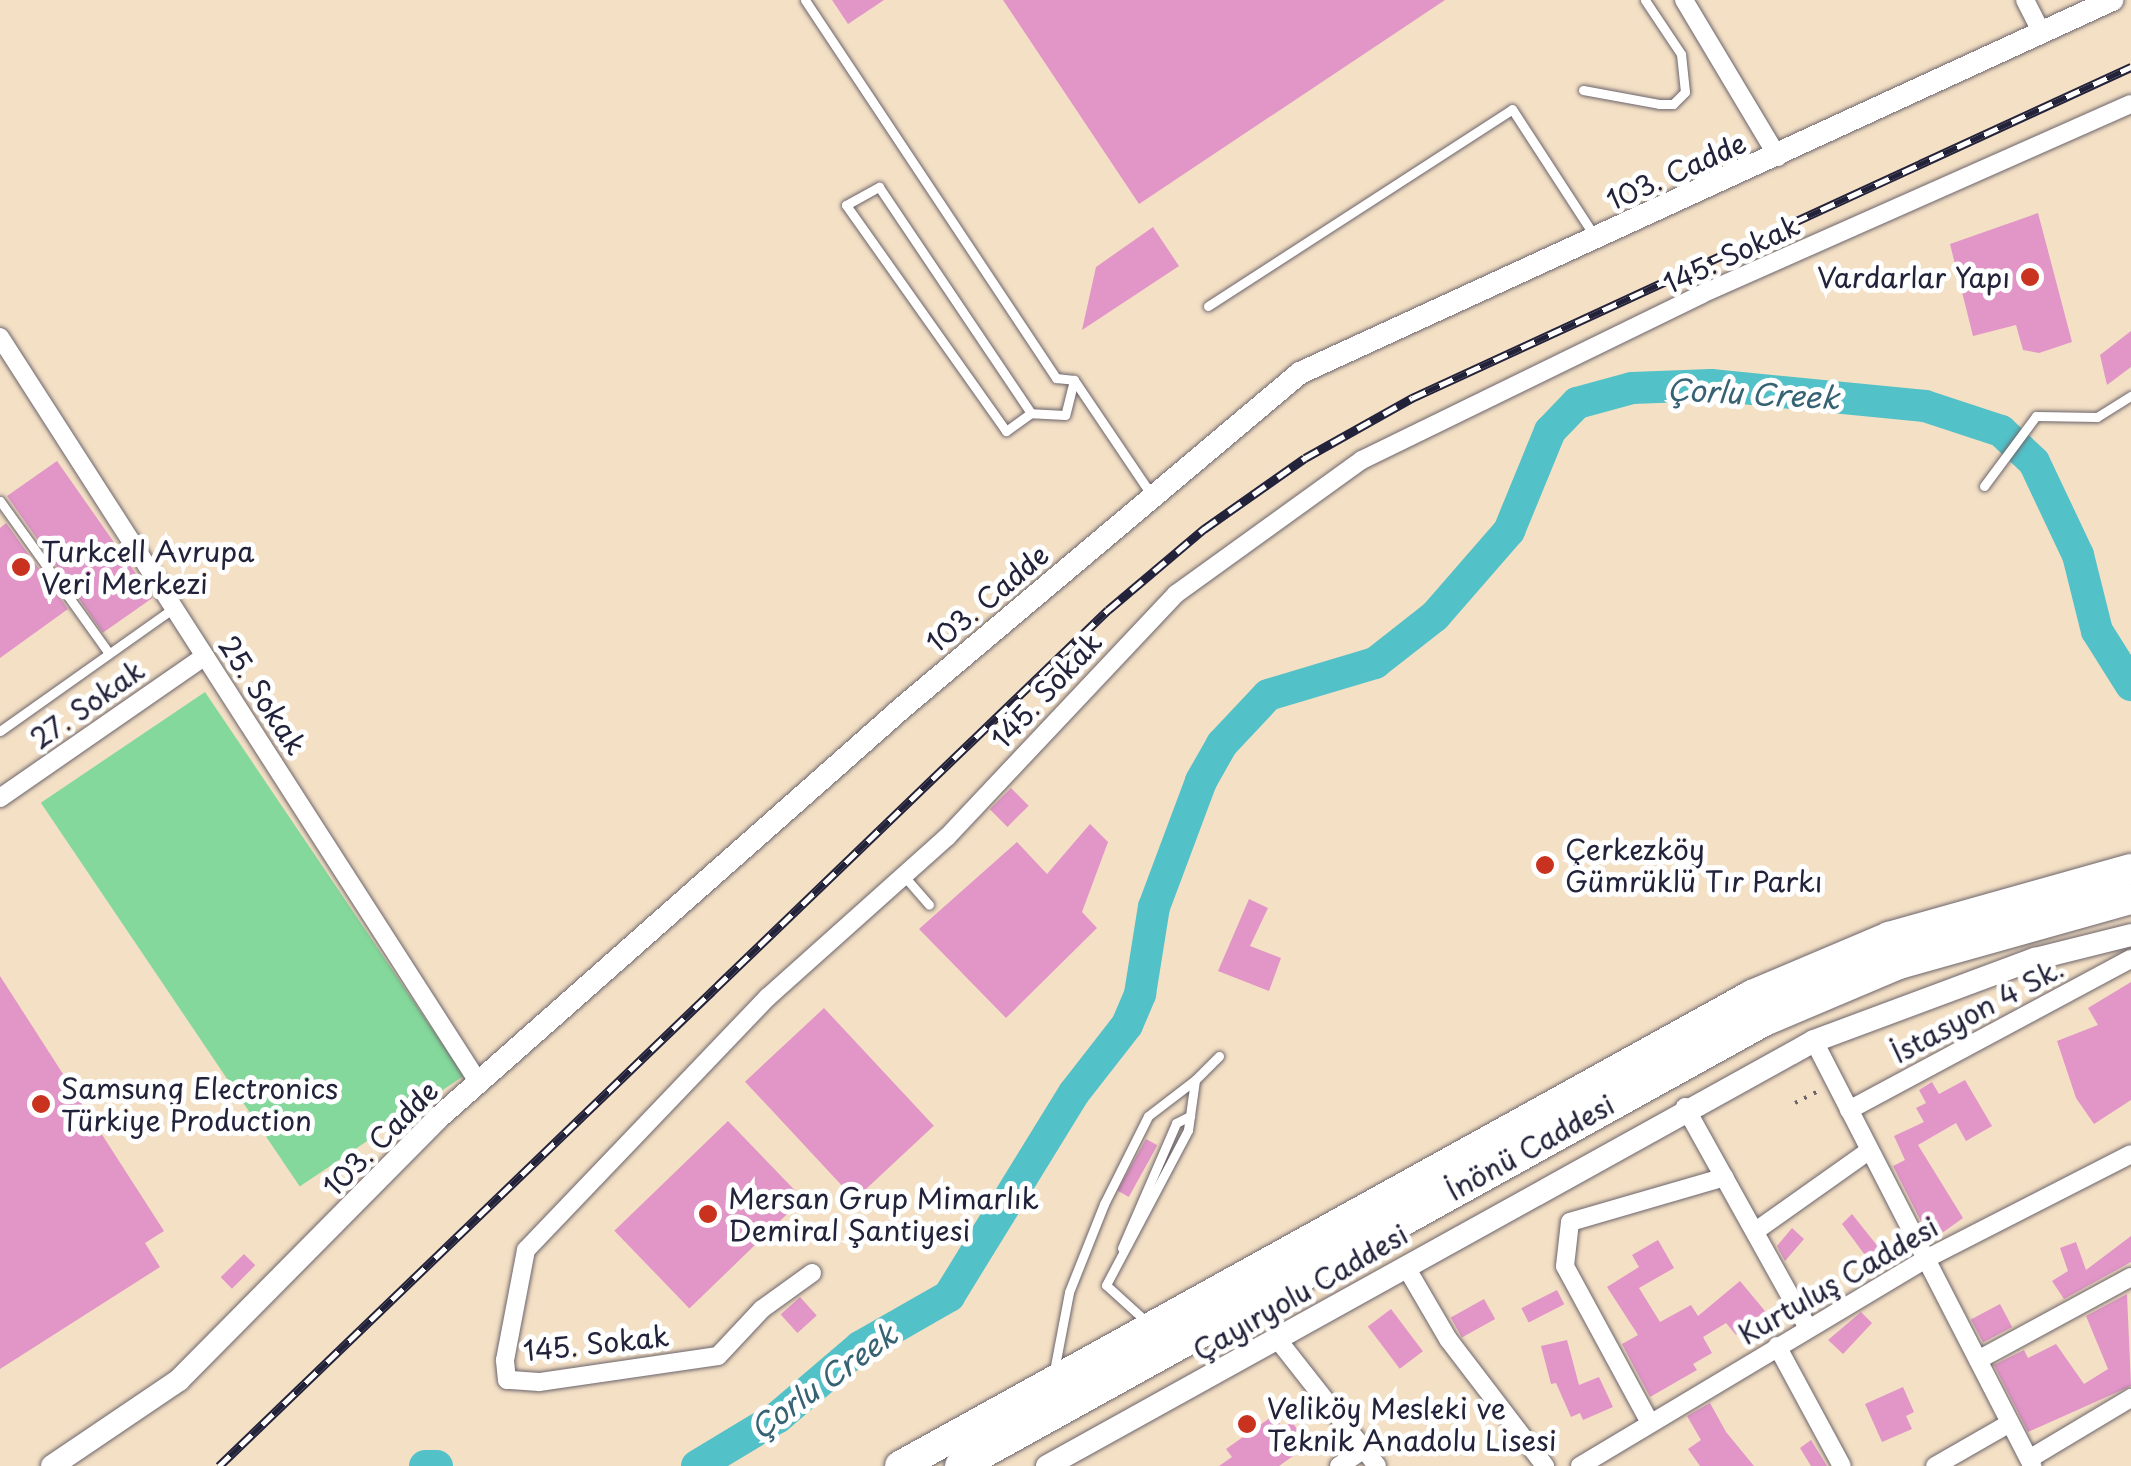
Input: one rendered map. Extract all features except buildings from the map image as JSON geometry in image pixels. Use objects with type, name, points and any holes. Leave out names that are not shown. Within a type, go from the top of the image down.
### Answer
[{"type":"main road","points":[[900,1466],[1752,995],[1889,937],[2131,869]]},
{"type":"main road","name":"İnönü Caddesi","points":[[960,1466],[1764,1022],[1899,964],[2131,898]]},
{"type":"street","points":[[1684,0],[1778,157]]},
{"type":"street","points":[[2024,0],[2042,33]]},
{"type":"street","name":"103. Cadde","points":[[52,1466],[179,1380],[480,1082],[902,708],[1300,373],[1778,157],[2112,0]]},
{"type":"street","name":"145. Sokak","points":[[812,1273],[762,1309],[718,1356],[539,1382],[507,1380],[505,1360],[526,1250],[768,997],[904,876],[1176,594],[1362,460],[1702,294],[2131,104]]},
{"type":"street","name":"25. Sokak","points":[[0,338],[480,1082]]},
{"type":"street","name":"27. Sokak","points":[[0,798],[205,656]]},
{"type":"street","name":"Çayıryolu Caddesi","points":[[1046,1466],[1278,1340],[1685,1107],[1814,1041],[2035,959],[2131,935]]},
{"type":"street","name":"İstasyon 4 Sk.","points":[[1849,1110],[2131,959]]},
{"type":"street","points":[[1814,1041],[2031,1463],[2131,1398]]},
{"type":"street","points":[[1685,1107],[1757,1230],[1808,1328]]},
{"type":"street","points":[[1757,1230],[1870,1150]]},
{"type":"street","name":"Kurtuluş Caddesi","points":[[1581,1466],[1649,1421],[1926,1260],[2131,1154]]},
{"type":"street","points":[[1649,1421],[1565,1266],[1570,1222],[1726,1177]]},
{"type":"street","points":[[1406,1267],[1448,1340],[1545,1466]]},
{"type":"street","points":[[1978,1360],[2131,1277]]},
{"type":"street","points":[[1278,1340],[1377,1466]]},
{"type":"street","points":[[1776,1346],[1842,1466]]},
{"type":"street","points":[[1935,1466],[2010,1423]]},
{"type":"street","points":[[1339,1466],[1364,1449]]},
{"type":"lane","points":[[805,0],[1056,378],[1074,380],[1153,497]]},
{"type":"lane","points":[[1583,90],[1659,104],[1673,104],[1685,92],[1681,54],[1645,0]]},
{"type":"lane","points":[[1208,306],[1512,110],[1597,239]]},
{"type":"lane","points":[[1031,414],[880,187],[846,205],[1006,431],[1031,414],[1064,414],[1074,380]]},
{"type":"lane","points":[[1984,486],[2043,412],[2097,416],[2131,396]]},
{"type":"lane","points":[[0,501],[109,653]]},
{"type":"lane","points":[[0,731],[174,608]]},
{"type":"lane","points":[[904,876],[930,906]]},
{"type":"lane","points":[[1052,1381],[1069,1292],[1104,1204],[1148,1116],[1219,1056]]},
{"type":"lane","points":[[1151,1326],[1106,1285],[1190,1116],[1195,1080]]},
{"type":"path","points":[[1795,1103],[1835,1082]]},
{"type":"green space","points":[[205,692],[464,1076],[300,1187],[41,803]]},
{"type":"waterway","name":"Çorlu Creek","points":[[697,1466],[778,1417],[860,1347],[949,1296],[1074,1093],[1127,1025],[1140,994],[1154,907],[1201,781],[1222,744],[1268,695],[1375,663],[1435,616],[1509,531],[1550,431],[1577,403],[1632,388],[1711,385],[1925,406],[2001,431],[2034,462],[2078,555],[2097,631],[2131,685]]},
{"type":"waterway","name":"Çorlu Creek","points":[[425,1466],[437,1466]]},
{"type":"railway","points":[[219,1466],[1108,610],[1204,529],[1305,458],[1412,398],[2131,67]]},
{"type":"place","name":"Vardarlar Yapı","points":[[2030,277]]},
{"type":"place","name":"Turkcell Avrupa Veri Merkezi","points":[[21,567]]},
{"type":"place","name":"Çerkezköy Gümrüklü Tır Parkı","points":[[1545,865]]},
{"type":"place","name":"Samsung Electronics Türkiye Production","points":[[41,1104]]},
{"type":"place","name":"Mersan Grup Mimarlık Demiral Şantiyesi","points":[[708,1214]]},
{"type":"place","name":"Veliköy Mesleki ve Teknik Anadolu Lisesi","points":[[1247,1424]]}]
